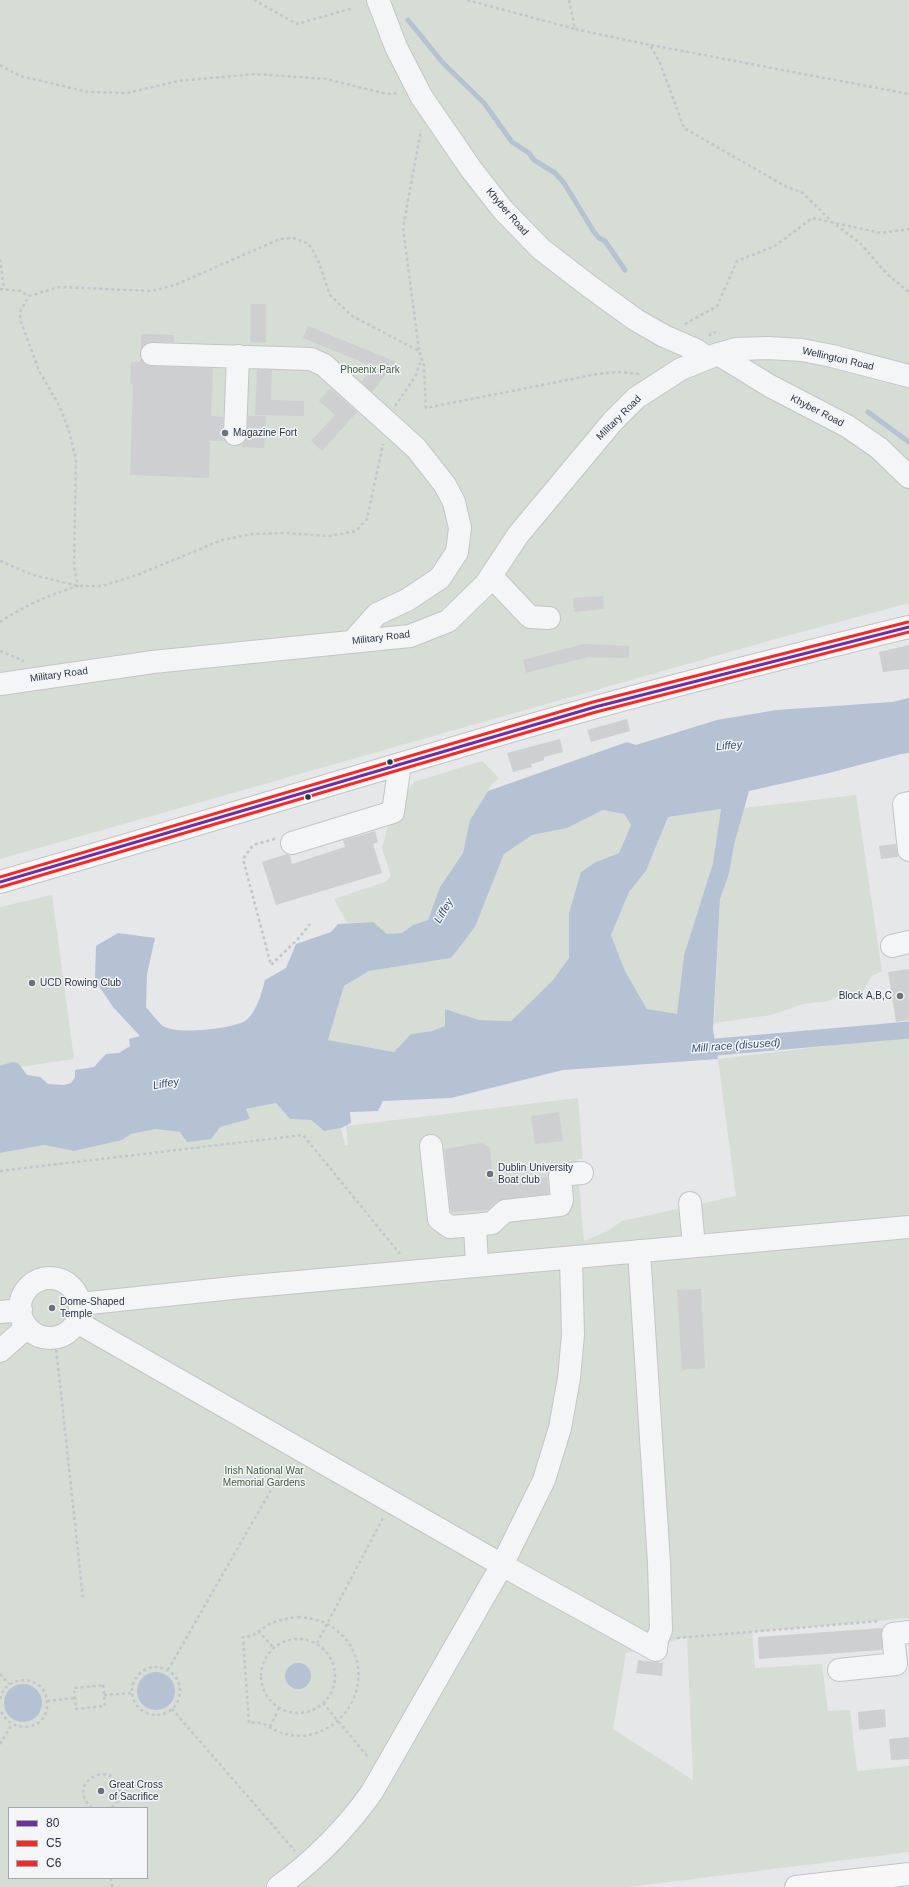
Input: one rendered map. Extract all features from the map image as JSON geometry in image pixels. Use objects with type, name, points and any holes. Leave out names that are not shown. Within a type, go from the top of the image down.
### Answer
[{"type":"main road","points":[[0,882],[493,736],[726,672],[909,627]]},
{"type":"main road","points":[[796,1887],[909,1874]]},
{"type":"street","name":"Khyber Road","points":[[378,0],[396,47],[421,96],[470,168],[503,210],[541,249],[636,320],[664,336],[712,356],[847,426],[880,448],[909,477]]},
{"type":"street","name":"Wellington Road","points":[[712,356],[736,349],[768,348],[802,350],[832,356],[909,376]]},
{"type":"street","points":[[152,354],[311,359],[324,365],[354,390],[416,448],[441,480],[454,502],[460,528],[457,552],[440,578],[407,600],[377,614],[352,642]]},
{"type":"street","points":[[235,434],[238,356]]},
{"type":"street","name":"Military Road","points":[[0,684],[153,662],[410,636],[448,621],[485,585],[518,535],[613,421],[636,398],[667,377],[712,356]]},
{"type":"street","points":[[491,576],[530,617],[549,618]]},
{"type":"street","points":[[292,843],[393,812],[400,764]]},
{"type":"street","points":[[909,803],[904,804],[909,850]]},
{"type":"street","points":[[431,1146],[439,1219],[450,1227],[492,1223],[504,1211],[560,1205],[562,1200],[560,1175],[582,1173]]},
{"type":"street","points":[[690,1203],[694,1246]]},
{"type":"street","points":[[475,1225],[477,1266]]},
{"type":"street","points":[[78,1313],[242,1287],[571,1259],[639,1251],[909,1227]]},
{"type":"street","points":[[78,1313],[295,1447],[502,1565],[656,1650],[660,1630],[659,1563],[639,1251]]},
{"type":"street","points":[[278,1887],[308,1865],[358,1812],[383,1775],[502,1565],[544,1480],[560,1428],[569,1378],[573,1335],[571,1259]]},
{"type":"street","points":[[0,1351],[22,1301],[31,1286],[48,1279],[61,1281],[72,1288],[77,1296],[78,1313],[68,1332],[55,1338],[40,1336],[16,1316]]},
{"type":"street","points":[[839,1670],[896,1664],[893,1634],[909,1632]]},
{"type":"path","points":[[254,0],[297,24],[353,8]]},
{"type":"path","points":[[467,0],[575,29],[650,45],[909,94]]},
{"type":"path","points":[[569,0],[575,29]]},
{"type":"path","points":[[650,45],[660,63],[684,128],[784,186],[803,193],[832,222],[860,243],[887,274],[909,292]]},
{"type":"path","points":[[0,65],[20,76],[88,92],[127,94],[178,81],[255,74],[326,79],[387,94],[400,93],[421,96],[421,130],[403,228],[419,351]]},
{"type":"path","points":[[664,336],[717,306],[737,261],[775,246],[812,218],[881,233],[909,229]]},
{"type":"path","points":[[0,259],[4,290]]},
{"type":"path","points":[[0,289],[20,291],[29,296]]},
{"type":"path","points":[[0,561],[33,574],[78,586],[102,586],[137,575],[222,540],[252,534],[286,533],[330,536],[356,531],[367,519],[383,450],[378,413],[415,377],[421,358]]},
{"type":"path","points":[[426,408],[598,374],[618,372],[667,377]]},
{"type":"path","points":[[0,622],[23,607],[44,597],[78,586]]},
{"type":"path","points":[[292,843],[277,838],[253,845],[243,859],[271,965],[298,939],[310,924]]},
{"type":"path","points":[[0,1171],[303,1135],[415,1273]]},
{"type":"path","points":[[55,1338],[82,1598]]},
{"type":"path","points":[[168,1670],[295,1447]]},
{"type":"path","points":[[317,1643],[391,1502]]},
{"type":"path","points":[[298,1617],[313,1618],[327,1624],[340,1633],[347,1642],[357,1661],[359,1678],[356,1694],[349,1709],[338,1721],[326,1729],[311,1735],[296,1736],[281,1733],[261,1723],[248,1723],[243,1637],[253,1637],[258,1631],[283,1619],[298,1617]]},
{"type":"path","points":[[656,1650],[675,1638],[886,1620]]},
{"type":"path","points":[[258,1631],[274,1648]]},
{"type":"path","points":[[295,1639],[306,1640],[317,1643],[329,1655],[335,1672],[333,1689],[323,1703],[306,1712],[297,1713],[279,1708],[268,1697],[262,1684],[261,1674],[267,1655],[274,1648],[284,1642],[295,1639]]},
{"type":"path","points":[[156,1667],[168,1670],[173,1674],[180,1685],[179,1698],[172,1709],[160,1715],[147,1713],[137,1705],[132,1692],[134,1680],[143,1670],[156,1667]]},
{"type":"path","points":[[0,1674],[9,1684]]},
{"type":"path","points":[[0,1699],[4,1689],[9,1684],[25,1679],[40,1686],[45,1693],[47,1701],[45,1714],[36,1723],[24,1727],[12,1724],[6,1720],[0,1708]]},
{"type":"path","points":[[103,1685],[105,1706],[76,1709],[75,1698],[74,1688],[103,1685]]},
{"type":"path","points":[[104,1695],[132,1692]]},
{"type":"path","points":[[47,1701],[75,1698]]},
{"type":"path","points":[[323,1703],[383,1775]]},
{"type":"path","points":[[270,1727],[279,1708]]},
{"type":"path","points":[[172,1709],[308,1865]]},
{"type":"path","points":[[0,1744],[12,1724]]},
{"type":"path","points":[[91,1807],[85,1800],[84,1788],[90,1778],[100,1774],[112,1777],[119,1788],[118,1800],[112,1807]]},
{"type":"green space","name":"Phoenix Park","points":[[0,0],[909,0],[909,603],[779,638],[0,859]]},
{"type":"green space","points":[[482,761],[499,778],[492,784],[470,820],[463,853],[440,887],[428,920],[413,925],[402,933],[387,934],[371,922],[347,923],[334,899],[385,882],[391,876],[382,848],[390,818],[414,782]]},
{"type":"green space","points":[[856,795],[882,971],[872,976],[861,995],[855,999],[840,995],[829,1001],[803,1004],[771,1015],[714,1023],[720,899],[729,874],[734,845],[744,808]]},
{"type":"green space","points":[[721,809],[713,863],[684,955],[677,1015],[647,1009],[625,971],[611,935],[629,892],[646,871],[668,817]]},
{"type":"green space","points":[[603,810],[624,814],[631,825],[619,853],[596,862],[569,913],[569,958],[553,980],[511,1021],[479,1020],[445,1009],[445,1026],[432,1031],[411,1034],[394,1052],[328,1040],[344,986],[369,971],[451,958],[475,927],[504,854],[532,835],[567,828]]},
{"type":"green space","name":"UCD Rowing Club","points":[[52,895],[74,1059],[0,1070],[0,907]]},
{"type":"green space","name":"Irish National War Memorial Gardens","points":[[909,1036],[909,1618],[752,1632],[755,1668],[822,1664],[828,1711],[850,1710],[857,1771],[909,1766],[909,1852],[629,1887],[0,1887],[0,1153],[44,1145],[74,1151],[122,1140],[131,1134],[156,1129],[180,1132],[220,1127],[250,1119],[246,1109],[276,1103],[290,1119],[311,1120],[324,1131],[341,1128],[345,1145],[348,1145],[346,1126],[578,1098],[583,1159],[577,1159],[584,1241],[608,1231],[622,1221],[736,1196],[718,1059]],"holes":[[[687,1637],[693,1780],[613,1729],[626,1653]]]},
{"type":"water","name":"Liffey","points":[[909,698],[909,753],[749,791],[734,845],[729,874],[720,899],[713,1029],[718,1059],[563,1070],[451,1098],[383,1101],[378,1111],[350,1112],[351,1123],[341,1128],[324,1131],[311,1120],[290,1119],[276,1103],[246,1109],[250,1119],[220,1127],[211,1139],[187,1142],[180,1132],[156,1129],[131,1134],[122,1140],[74,1151],[44,1145],[0,1153],[0,1066],[12,1062],[18,1063],[27,1075],[40,1077],[48,1084],[64,1085],[71,1083],[75,1077],[75,1070],[94,1067],[106,1054],[119,1053],[130,1046],[129,1039],[140,1036],[113,1007],[95,980],[96,946],[118,933],[155,938],[147,974],[146,1007],[163,1026],[170,1029],[179,1030],[204,1030],[238,1024],[249,1018],[258,1002],[265,980],[286,968],[296,944],[331,932],[338,924],[373,922],[387,934],[402,933],[413,925],[428,920],[440,887],[463,853],[470,820],[488,791],[627,742],[636,745],[717,720],[777,710],[892,702]],"holes":[[[721,809],[713,863],[684,955],[677,1014],[647,1009],[625,971],[611,935],[629,892],[646,871],[668,817]],[[603,810],[624,814],[631,825],[619,853],[596,862],[581,872],[569,913],[569,958],[553,980],[511,1021],[479,1020],[445,1009],[445,1026],[432,1031],[411,1034],[394,1052],[328,1040],[344,986],[369,971],[451,958],[475,927],[504,854],[532,835],[567,828]]]},
{"type":"water","points":[[298,1663],[307,1667],[311,1676],[307,1685],[298,1689],[289,1685],[285,1676],[289,1667]]},
{"type":"water","points":[[156,1672],[166,1675],[172,1681],[175,1691],[172,1701],[166,1707],[156,1710],[146,1707],[140,1701],[137,1691],[140,1681],[146,1675]]},
{"type":"water","points":[[23,1684],[33,1687],[39,1693],[42,1703],[39,1713],[33,1719],[23,1722],[13,1719],[7,1713],[4,1703],[7,1693],[13,1687]]},
{"type":"building","points":[[250,304],[266,304],[266,343],[250,342]]},
{"type":"building","points":[[308,326],[396,362],[372,392],[361,382],[374,367],[303,338]]},
{"type":"building","points":[[141,334],[174,335],[174,342],[146,343],[141,349]]},
{"type":"building","points":[[141,358],[145,364],[152,366],[213,368],[211,416],[223,417],[223,434],[225,441],[210,441],[209,478],[130,475],[133,385],[130,384],[131,362],[140,362]]},
{"type":"building","points":[[257,370],[272,370],[271,400],[304,401],[304,416],[255,415]]},
{"type":"building","points":[[330,388],[357,412],[322,451],[311,441],[335,415],[319,401]]},
{"type":"building","points":[[248,416],[266,416],[264,448],[242,447],[247,435]]},
{"type":"building","points":[[603,596],[604,609],[574,612],[573,598]]},
{"type":"building","points":[[584,644],[629,646],[629,658],[588,657],[526,673],[523,660]]},
{"type":"building","points":[[909,645],[909,669],[883,672],[879,652]]},
{"type":"building","points":[[627,719],[630,731],[591,742],[587,730]]},
{"type":"building","points":[[560,739],[563,752],[544,757],[544,760],[531,764],[532,767],[513,772],[507,753]]},
{"type":"building","points":[[375,831],[378,842],[373,844],[382,873],[276,905],[262,862],[287,854],[290,855],[292,864],[345,847],[343,840]]},
{"type":"building","points":[[896,844],[898,857],[881,859],[879,846]]},
{"type":"building","name":"Block A,B,C","points":[[909,969],[909,1020],[896,1022],[888,972]]},
{"type":"building","points":[[559,1112],[563,1141],[535,1144],[531,1116]]},
{"type":"building","points":[[482,1143],[490,1148],[493,1182],[547,1177],[549,1194],[504,1199],[495,1203],[487,1210],[451,1212],[444,1149]]},
{"type":"building","points":[[701,1289],[705,1368],[682,1370],[677,1290]]},
{"type":"building","points":[[882,1628],[882,1650],[759,1659],[758,1637]]},
{"type":"building","points":[[638,1660],[663,1663],[662,1676],[636,1673]]},
{"type":"building","points":[[885,1709],[886,1727],[859,1730],[858,1712]]},
{"type":"building","points":[[909,1737],[909,1759],[891,1760],[889,1739]]},
{"type":"waterway","points":[[408,20],[443,63],[484,103],[512,142],[529,153],[534,160],[555,173],[564,183],[594,232],[599,238],[605,241],[625,270]]},
{"type":"waterway","points":[[868,412],[909,442]]},
{"type":"waterway","name":"Mill race (disused)","points":[[694,1049],[909,1030]]},
{"type":"transit line","name":"C6","points":[[0,877],[593,702],[908,622]]},
{"type":"transit line","name":"80","points":[[0,882],[595,707],[909,627]]},
{"type":"transit line","name":"C5","points":[[1,887],[596,712],[909,632]]},
{"type":"place","name":"Magazine Fort","points":[[225,433]]},
{"type":"place","name":"UCD Rowing Club","points":[[32,983]]},
{"type":"place","name":"Block A,B,C","points":[[900,996]]},
{"type":"place","name":"Dublin University Boat club","points":[[490,1174]]},
{"type":"place","name":"Dome-Shaped Temple","points":[[52,1308]]},
{"type":"place","name":"Great Cross of Sacrifice","points":[[101,1791]]}]
